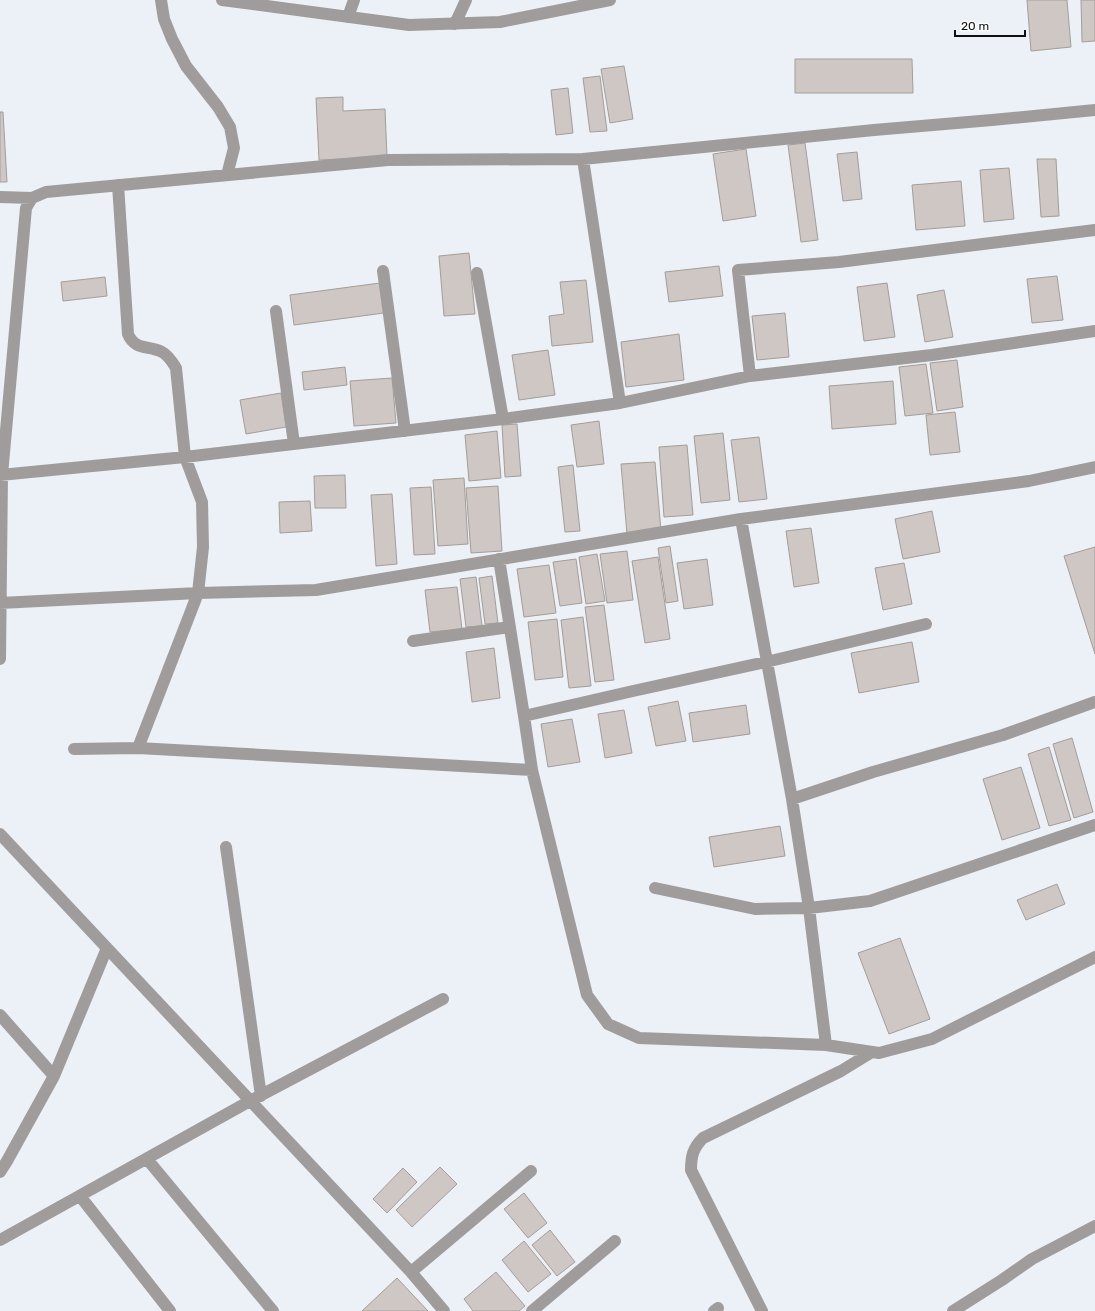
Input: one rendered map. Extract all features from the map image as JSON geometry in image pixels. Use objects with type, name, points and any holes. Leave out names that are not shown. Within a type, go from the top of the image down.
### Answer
[{"type":"street","points":[[161,0],[164,19],[172,39],[186,66],[218,106],[230,127],[234,148],[227,175]]},
{"type":"street","points":[[222,0],[409,25],[500,22],[610,0]]},
{"type":"street","points":[[348,17],[354,0]]},
{"type":"street","points":[[456,24],[466,0]]},
{"type":"street","points":[[0,197],[32,198],[46,192],[388,160],[583,159],[1095,110]]},
{"type":"street","points":[[583,159],[620,404]]},
{"type":"street","points":[[118,185],[128,334],[131,341],[138,345],[162,352],[170,359],[176,368],[185,457],[202,502],[203,547],[198,593],[138,748]]},
{"type":"street","points":[[0,659],[1,475],[26,208],[32,198]]},
{"type":"street","points":[[750,376],[738,270],[840,262],[1095,230]]},
{"type":"street","points":[[383,271],[405,431]]},
{"type":"street","points":[[477,273],[503,419]]},
{"type":"street","points":[[276,311],[294,444]]},
{"type":"street","points":[[1,475],[185,457],[620,404],[750,376],[932,355],[1095,331]]},
{"type":"street","points":[[0,602],[198,593],[316,590],[741,519],[1029,481],[1095,467]]},
{"type":"street","points":[[741,519],[792,799],[826,1045]]},
{"type":"street","points":[[499,559],[532,770],[587,996],[608,1024],[639,1038],[826,1045],[879,1052],[932,1039],[1095,956]]},
{"type":"street","points":[[524,716],[766,662],[926,624]]},
{"type":"street","points":[[413,641],[510,627]]},
{"type":"street","points":[[792,799],[873,772],[1003,735],[1095,702]]},
{"type":"street","points":[[74,749],[138,748],[532,770]]},
{"type":"street","points":[[655,888],[755,909],[808,908],[870,901],[1095,825]]},
{"type":"street","points":[[0,834],[107,948],[256,1098],[444,1311]]},
{"type":"street","points":[[226,847],[256,1098]]},
{"type":"street","points":[[0,1172],[54,1076],[107,948]]},
{"type":"street","points":[[0,1240],[256,1098],[443,998]]},
{"type":"street","points":[[0,1016],[54,1076]]},
{"type":"street","points":[[762,1311],[691,1170],[691,1158],[697,1144],[703,1138],[841,1071],[872,1052]]},
{"type":"street","points":[[146,1159],[273,1311]]},
{"type":"street","points":[[411,1272],[531,1172]]},
{"type":"street","points":[[80,1196],[170,1311]]},
{"type":"street","points":[[953,1311],[1032,1259],[1095,1226]]},
{"type":"street","points":[[532,1311],[615,1241]]},
{"type":"building","points":[[1027,0],[1067,0],[1071,47],[1031,51]]},
{"type":"building","points":[[1081,0],[1095,0],[1095,41],[1082,42]]},
{"type":"building","points":[[795,59],[912,59],[913,93],[795,93]]},
{"type":"building","points":[[624,66],[633,119],[610,123],[601,69]]},
{"type":"building","points":[[600,76],[607,131],[590,132],[583,78]]},
{"type":"building","points":[[568,88],[573,133],[556,135],[551,90]]},
{"type":"building","points":[[343,97],[343,111],[385,109],[387,157],[319,160],[316,98]]},
{"type":"building","points":[[0,112],[3,112],[7,182],[0,182]]},
{"type":"building","points":[[805,143],[818,240],[801,242],[788,145]]},
{"type":"building","points":[[746,149],[756,216],[723,221],[713,154]]},
{"type":"building","points":[[857,152],[862,199],[843,201],[837,154]]},
{"type":"building","points":[[1037,159],[1056,159],[1059,216],[1041,217]]},
{"type":"building","points":[[1009,168],[1014,219],[984,222],[980,170]]},
{"type":"building","points":[[961,181],[965,226],[916,230],[912,185]]},
{"type":"building","points":[[469,253],[475,314],[444,316],[439,256]]},
{"type":"building","points":[[719,266],[723,296],[669,302],[665,272]]},
{"type":"building","points":[[1057,276],[1063,320],[1032,323],[1027,279]]},
{"type":"building","points":[[105,277],[107,296],[63,301],[61,282]]},
{"type":"building","points":[[586,280],[593,342],[552,346],[549,316],[564,314],[560,282]]},
{"type":"building","points":[[380,283],[384,313],[294,325],[290,295]]},
{"type":"building","points":[[887,283],[895,337],[864,341],[857,287]]},
{"type":"building","points":[[944,290],[953,337],[925,342],[917,295]]},
{"type":"building","points":[[785,313],[789,357],[757,360],[752,316]]},
{"type":"building","points":[[679,334],[684,380],[626,387],[621,342]]},
{"type":"building","points":[[548,350],[555,395],[519,400],[512,355]]},
{"type":"building","points":[[957,360],[963,407],[937,411],[930,363]]},
{"type":"building","points":[[926,364],[933,413],[905,416],[899,367]]},
{"type":"building","points":[[345,367],[347,385],[304,390],[302,372]]},
{"type":"building","points":[[392,378],[396,423],[354,426],[350,381]]},
{"type":"building","points":[[893,381],[896,424],[832,429],[829,386]]},
{"type":"building","points":[[281,393],[286,427],[246,434],[240,400]]},
{"type":"building","points":[[955,412],[960,452],[930,455],[926,415]]},
{"type":"building","points":[[599,421],[604,464],[577,467],[571,425]]},
{"type":"building","points":[[517,424],[521,476],[505,477],[502,425]]},
{"type":"building","points":[[497,431],[501,478],[469,481],[465,435]]},
{"type":"building","points":[[723,433],[730,500],[701,503],[694,436]]},
{"type":"building","points":[[759,437],[767,499],[739,502],[731,440]]},
{"type":"building","points":[[687,445],[693,515],[664,517],[659,447]]},
{"type":"building","points":[[655,462],[661,531],[627,534],[621,464]]},
{"type":"building","points":[[573,465],[580,531],[565,532],[558,467]]},
{"type":"building","points":[[345,475],[346,508],[315,508],[314,476]]},
{"type":"building","points":[[464,478],[468,544],[438,546],[433,480]]},
{"type":"building","points":[[498,486],[502,551],[471,553],[466,488]]},
{"type":"building","points":[[431,487],[435,554],[414,555],[410,488]]},
{"type":"building","points":[[392,494],[397,564],[376,566],[371,495]]},
{"type":"building","points":[[310,501],[312,531],[280,533],[279,502]]},
{"type":"building","points":[[932,511],[940,552],[903,559],[895,519]]},
{"type":"building","points":[[811,528],[819,583],[794,587],[786,531]]},
{"type":"building","points":[[670,546],[678,601],[666,603],[658,548]]},
{"type":"building","points":[[1095,547],[1095,654],[1064,556]]},
{"type":"building","points":[[627,551],[633,600],[607,603],[600,554]]},
{"type":"building","points":[[597,554],[605,601],[586,604],[579,557]]},
{"type":"building","points":[[658,557],[670,639],[645,643],[632,561]]},
{"type":"building","points":[[576,559],[582,603],[560,606],[553,562]]},
{"type":"building","points":[[707,559],[713,605],[684,609],[677,563]]},
{"type":"building","points":[[904,563],[912,604],[883,610],[875,568]]},
{"type":"building","points":[[549,565],[556,613],[524,617],[517,569]]},
{"type":"building","points":[[492,576],[498,623],[485,624],[479,578]]},
{"type":"building","points":[[476,577],[482,626],[466,627],[460,579]]},
{"type":"building","points":[[457,587],[462,629],[430,632],[425,590]]},
{"type":"building","points":[[604,605],[614,680],[595,682],[585,607]]},
{"type":"building","points":[[583,617],[591,686],[569,688],[561,620]]},
{"type":"building","points":[[557,619],[563,677],[535,680],[528,622]]},
{"type":"building","points":[[912,642],[919,682],[859,693],[851,653]]},
{"type":"building","points":[[494,648],[500,698],[472,702],[466,652]]},
{"type":"building","points":[[678,701],[686,741],[656,746],[648,707]]},
{"type":"building","points":[[746,705],[750,734],[693,742],[689,713]]},
{"type":"building","points":[[624,710],[632,753],[605,758],[598,714]]},
{"type":"building","points":[[572,719],[580,762],[548,767],[541,724]]},
{"type":"building","points":[[1072,738],[1093,812],[1074,818],[1053,744]]},
{"type":"building","points":[[1049,747],[1071,820],[1049,826],[1028,754]]},
{"type":"building","points":[[1021,767],[1040,828],[1002,840],[983,779]]},
{"type":"building","points":[[780,826],[785,856],[714,867],[709,837]]},
{"type":"building","points":[[1057,884],[1065,904],[1026,920],[1017,900]]},
{"type":"building","points":[[900,938],[930,1019],[889,1034],[858,953]]},
{"type":"building","points":[[440,1167],[457,1184],[412,1227],[396,1210]]},
{"type":"building","points":[[403,1168],[417,1182],[387,1213],[373,1199]]},
{"type":"building","points":[[524,1193],[547,1223],[528,1238],[504,1209]]},
{"type":"building","points":[[550,1230],[575,1262],[557,1276],[532,1245]]},
{"type":"building","points":[[524,1241],[551,1274],[528,1292],[502,1260]]},
{"type":"building","points":[[496,1272],[525,1306],[519,1311],[473,1311],[464,1299]]},
{"type":"building","points":[[397,1278],[428,1311],[362,1311]]}]
